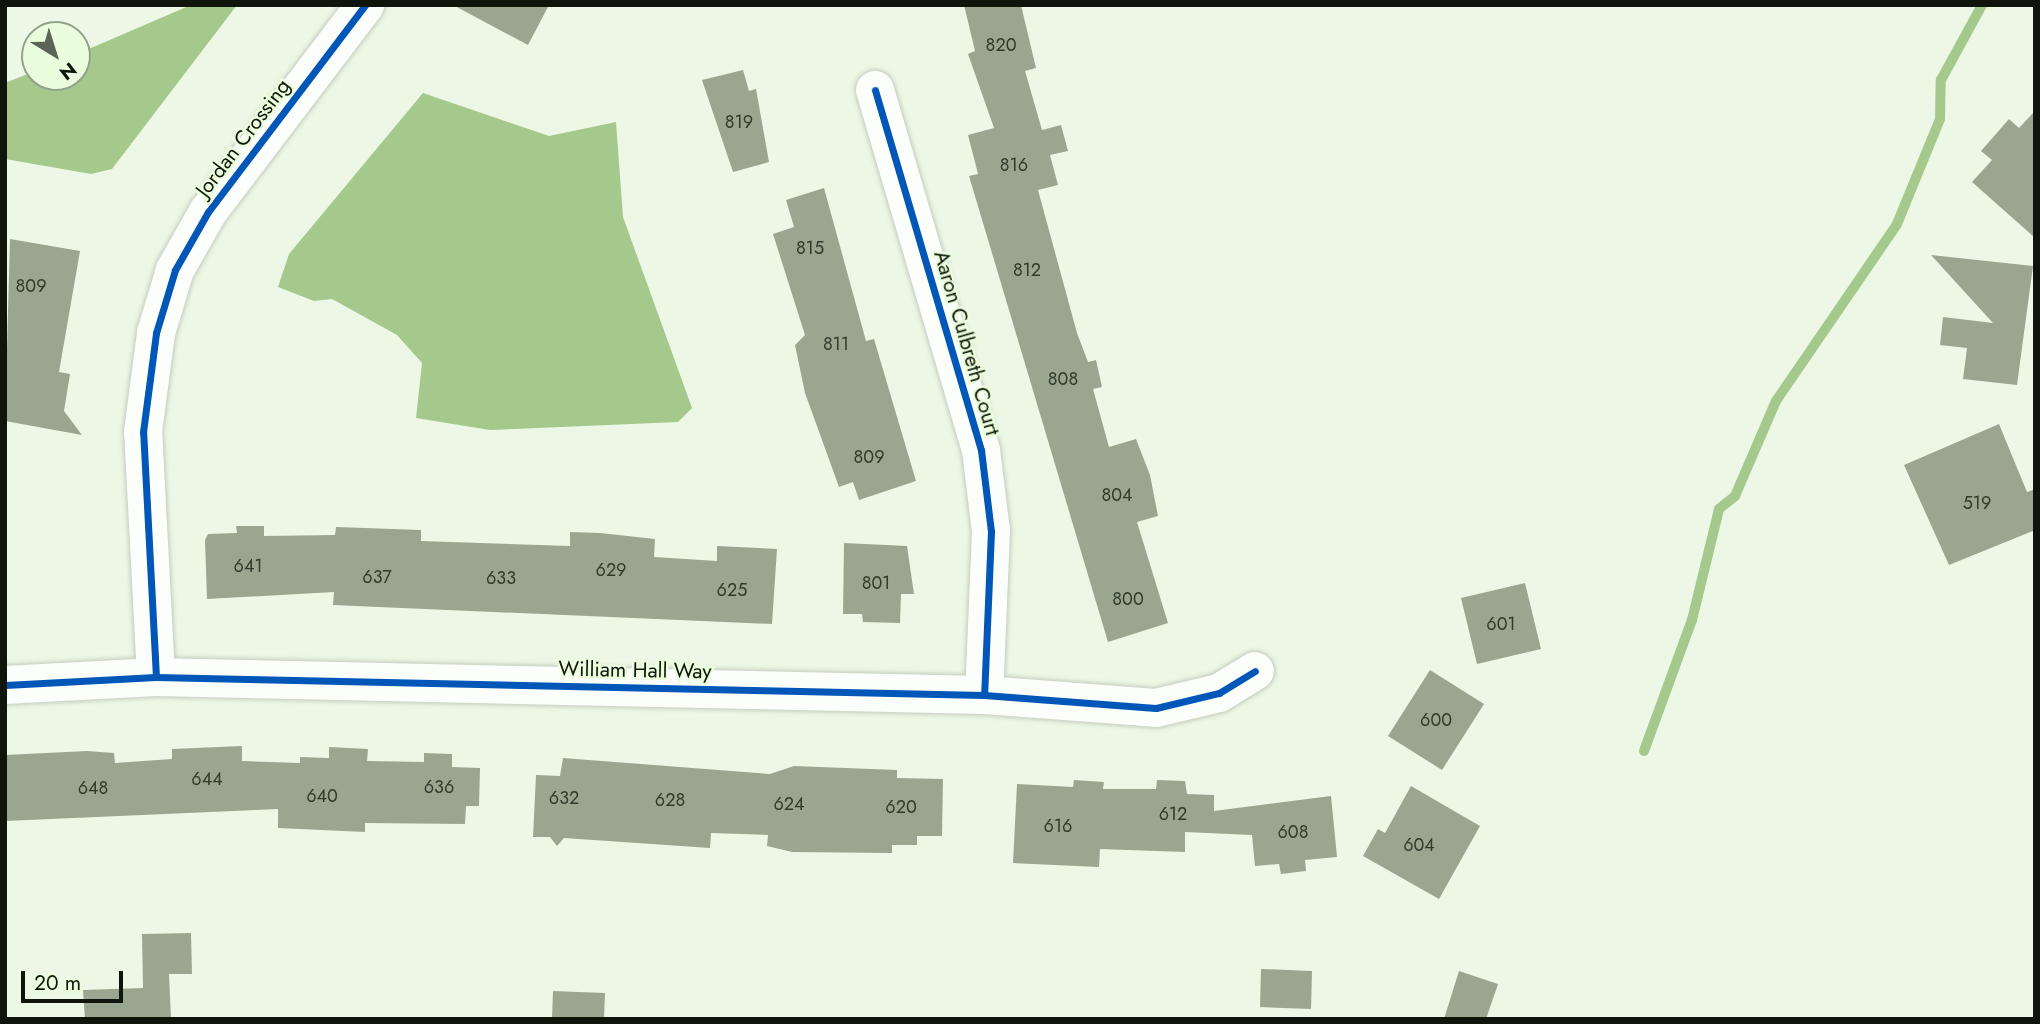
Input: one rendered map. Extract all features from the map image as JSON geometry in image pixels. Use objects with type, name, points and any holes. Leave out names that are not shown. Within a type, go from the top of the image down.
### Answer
[{"type":"street","name":"Jordan Crossing","points":[[156,677],[143,432],[156,333],[175,270],[208,212],[365,5]]},
{"type":"street","name":"Aaron Culbreth Court","points":[[875,90],[981,450],[991,531],[984,695]]},
{"type":"street","name":"William Hall Way","points":[[5,685],[156,677],[984,695],[1156,708],[1219,693],[1255,671]]},
{"type":"shaded area","points":[[191,5],[237,5],[112,169],[91,174],[5,159],[5,83],[21,77],[21,91],[91,91],[91,48]]},
{"type":"shaded area","points":[[423,93],[549,136],[616,122],[623,217],[692,408],[678,422],[490,430],[416,418],[422,363],[397,335],[332,299],[314,301],[278,287],[289,254]]},
{"type":"building","points":[[453,5],[549,5],[528,45]]},
{"type":"building","points":[[964,5],[1021,5],[1036,68],[1025,71],[1042,130],[1061,125],[1068,151],[1050,155],[1058,185],[1038,190],[1077,333],[1088,362],[1096,360],[1102,387],[1093,389],[1109,447],[1136,439],[1150,475],[1158,516],[1137,522],[1168,623],[1108,642],[969,176],[978,174],[968,135],[994,128],[968,54],[975,51]]},
{"type":"building","points":[[743,70],[749,91],[756,89],[769,162],[733,172],[702,80]]},
{"type":"building","points":[[2035,111],[2035,238],[1972,182],[1992,160],[1981,151],[2009,119],[2019,128]]},
{"type":"building","points":[[824,188],[866,341],[874,339],[916,481],[859,500],[853,482],[839,487],[805,393],[795,345],[805,335],[773,234],[794,227],[786,200]]},
{"type":"building","points":[[10,239],[80,251],[59,372],[70,374],[64,411],[82,435],[5,421]]},
{"type":"building","points":[[1931,255],[2033,266],[2017,385],[1963,379],[1967,348],[1940,345],[1943,317],[1993,323]]},
{"type":"building","points":[[1999,424],[2027,492],[2035,489],[2035,530],[1949,565],[1904,465]]},
{"type":"building","points":[[236,526],[264,526],[264,536],[335,535],[336,527],[421,530],[421,541],[570,546],[570,532],[600,533],[655,539],[654,557],[717,561],[717,546],[777,549],[772,624],[333,605],[334,592],[207,599],[205,540],[208,534],[237,533]]},
{"type":"building","points":[[844,543],[907,546],[914,594],[901,594],[900,623],[863,622],[862,614],[843,614]]},
{"type":"building","points":[[1525,583],[1541,649],[1477,664],[1461,598]]},
{"type":"building","points":[[1430,670],[1484,704],[1442,770],[1388,736]]},
{"type":"building","points":[[242,746],[242,761],[300,763],[300,757],[329,758],[329,747],[368,749],[367,761],[424,762],[424,753],[452,754],[452,767],[480,768],[479,806],[466,806],[465,824],[365,823],[365,832],[278,828],[278,809],[5,821],[5,755],[87,751],[114,753],[115,763],[172,759],[172,749]]},
{"type":"building","points":[[563,758],[770,774],[794,766],[897,770],[897,778],[943,779],[942,836],[917,836],[917,845],[892,845],[892,853],[792,852],[767,846],[768,835],[711,833],[710,848],[564,838],[557,846],[550,837],[533,837],[536,775],[560,776]]},
{"type":"building","points":[[1074,780],[1104,782],[1103,789],[1156,789],[1157,780],[1185,781],[1187,794],[1214,795],[1214,811],[1331,796],[1337,857],[1305,860],[1306,871],[1281,874],[1279,864],[1255,866],[1252,835],[1185,832],[1185,852],[1100,849],[1099,867],[1013,863],[1017,784],[1073,787]]},
{"type":"building","points":[[1411,786],[1480,826],[1439,899],[1363,856],[1378,829],[1385,833]]},
{"type":"building","points":[[191,933],[192,974],[169,974],[171,1019],[85,1019],[83,990],[143,988],[142,934]]},
{"type":"building","points":[[1261,969],[1312,971],[1311,1009],[1260,1007]]},
{"type":"building","points":[[1459,971],[1498,984],[1486,1019],[1444,1019]]},
{"type":"building","points":[[553,991],[605,993],[604,1019],[552,1019]]},
{"type":"waterway","points":[[1644,751],[1692,620],[1719,509],[1735,496],[1776,401],[1897,224],[1940,119],[1941,80],[1982,5]]},
{"type":"cycle path","points":[[156,677],[143,432],[156,333],[175,270],[208,212],[365,5]]},
{"type":"cycle path","points":[[875,90],[981,450],[991,531],[984,695]]},
{"type":"cycle path","points":[[5,685],[156,677],[984,695],[1156,708],[1219,693],[1255,671]]}]
